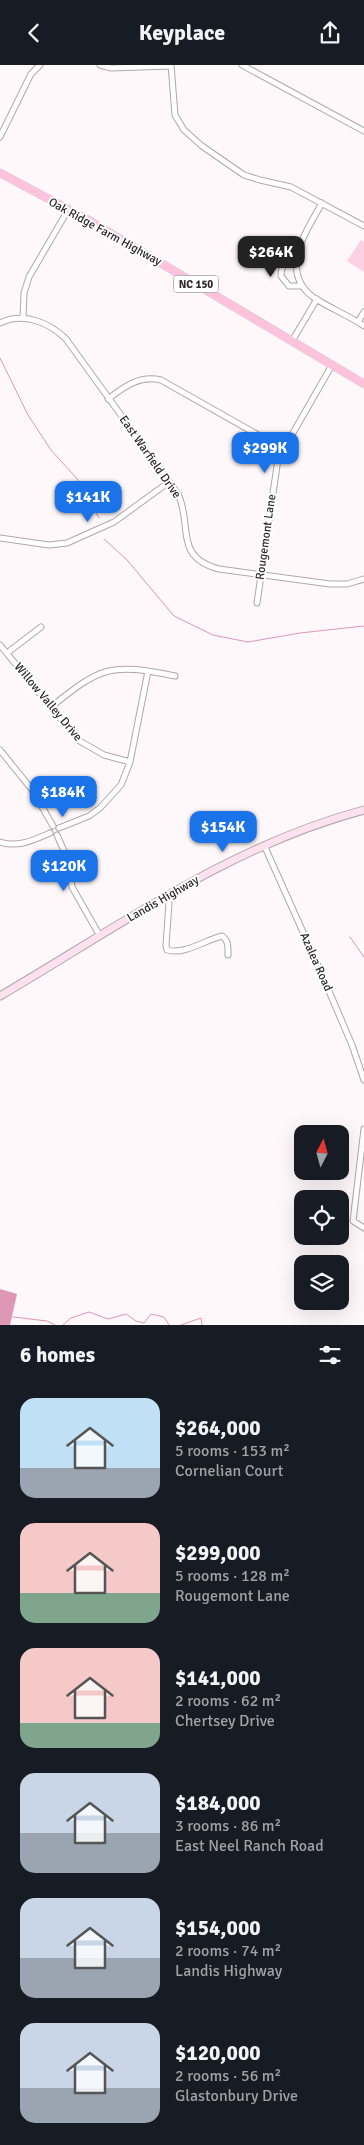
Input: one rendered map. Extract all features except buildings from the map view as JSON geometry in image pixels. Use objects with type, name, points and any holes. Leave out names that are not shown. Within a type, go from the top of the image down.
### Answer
[{"type":"main road","name":"Oak Ridge Farm Highway","points":[[0,173],[68,209],[364,384]]},
{"type":"main road","name":"Landis Highway","points":[[0,996],[165,897],[264,845],[320,823],[364,810]]},
{"type":"street","points":[[0,137],[31,74],[40,65]]},
{"type":"street","points":[[100,65],[110,68],[171,66],[174,115],[184,130],[202,146],[244,175],[260,181],[291,187],[364,226]]},
{"type":"street","points":[[242,65],[364,131]]},
{"type":"street","points":[[322,203],[301,242],[296,260],[302,286],[317,299],[364,326]]},
{"type":"street","points":[[0,323],[9,319],[23,318],[24,293],[29,277],[68,209]]},
{"type":"street","points":[[296,260],[288,261],[283,265],[281,276],[288,286],[302,286]]},
{"type":"street","points":[[292,341],[317,299]]},
{"type":"street","points":[[358,322],[364,312]]},
{"type":"street","name":"East Warfield Drive","points":[[23,318],[56,329],[66,339],[182,502],[185,538],[190,550],[197,559],[208,566],[219,569],[330,584],[347,584],[364,579]]},
{"type":"street","name":"Rougemont Lane","points":[[257,603],[278,459],[332,365]]},
{"type":"street","points":[[108,399],[124,386],[140,379],[150,377],[161,380],[283,449]]},
{"type":"street","points":[[0,538],[49,545],[67,543],[114,522],[169,482]]},
{"type":"street","points":[[7,653],[41,627]]},
{"type":"street","name":"Willow Valley Drive","points":[[0,645],[78,740],[104,755],[130,763]]},
{"type":"street","points":[[51,707],[80,683],[98,674],[121,669],[175,676]]},
{"type":"street","points":[[0,750],[33,791],[53,826],[59,828],[89,816],[100,808],[121,785],[130,763],[148,671]]},
{"type":"street","points":[[53,826],[50,830],[68,861],[72,887],[100,936]]},
{"type":"street","points":[[0,842],[16,845],[30,842],[59,833],[59,828]]},
{"type":"street","name":"Azalea Road","points":[[264,845],[327,986],[352,1045],[364,1080]]},
{"type":"street","points":[[165,897],[169,903],[167,950],[172,951],[192,947],[222,936],[228,945],[228,955]]},
{"type":"street","points":[[364,1129],[353,1221],[364,1228]]},
{"type":"shaded area","points":[[361,240],[364,242],[364,272],[347,261]]},
{"type":"shaded area","points":[[0,1289],[17,1294],[10,1325],[0,1325]]},
{"type":"waterway","points":[[0,358],[28,415],[51,450],[78,480],[99,518]]},
{"type":"waterway","points":[[104,539],[127,560],[174,616],[213,635],[248,642],[300,633],[364,626]]},
{"type":"waterway","points":[[350,937],[364,957]]},
{"type":"waterway","points":[[63,1325],[71,1318],[89,1312],[108,1319],[126,1314],[136,1321],[144,1323],[151,1314],[164,1317],[169,1325]]},
{"type":"waterway","points":[[13,1317],[47,1321],[55,1325]]},
{"type":"waterway","points":[[181,1325],[201,1318],[202,1325]]}]
